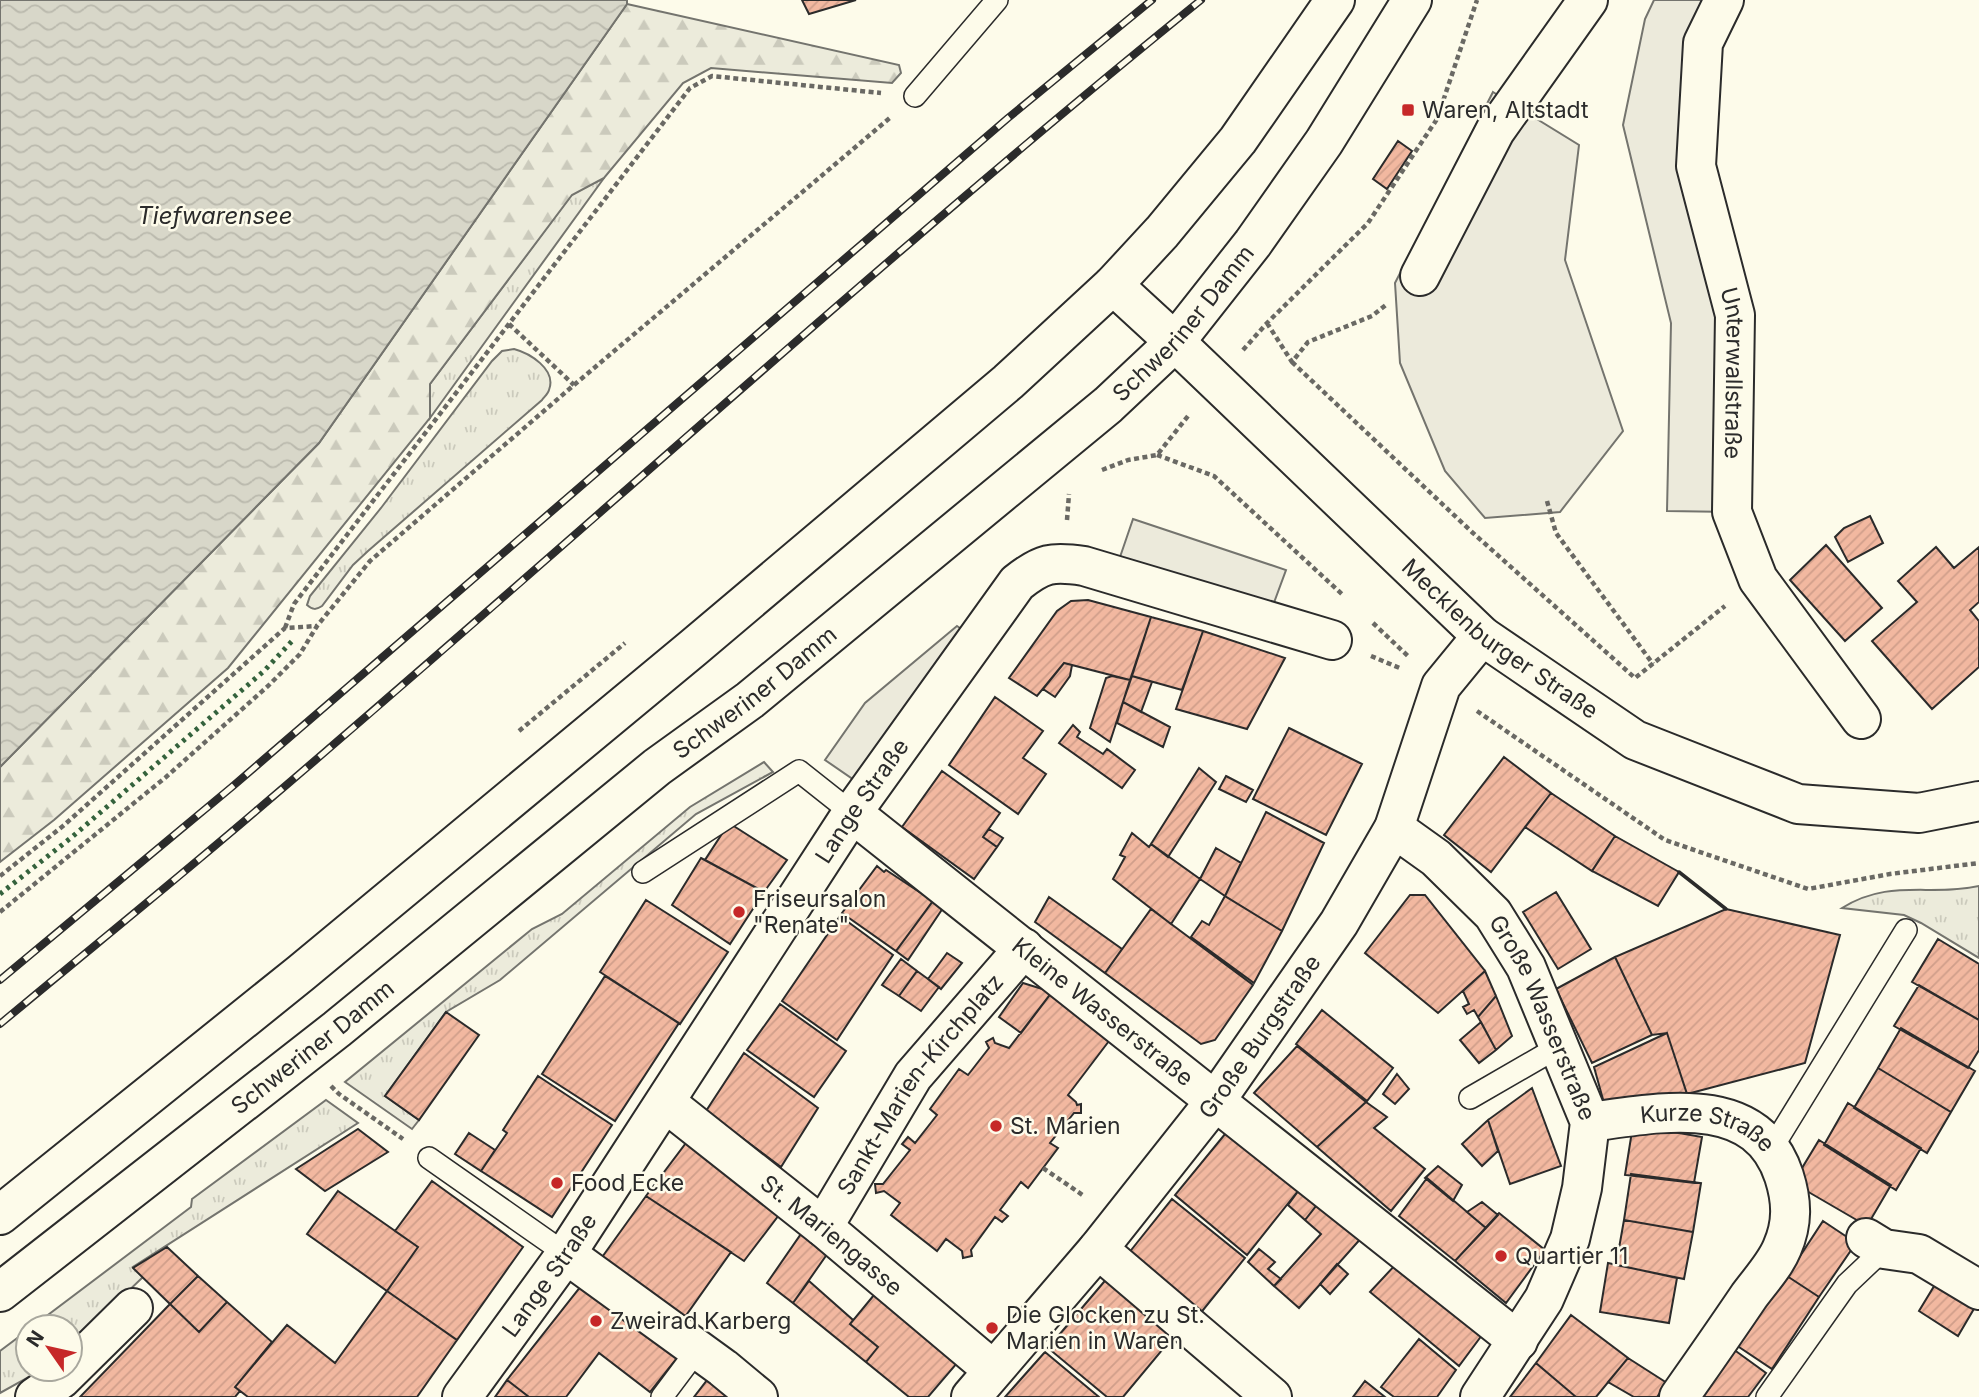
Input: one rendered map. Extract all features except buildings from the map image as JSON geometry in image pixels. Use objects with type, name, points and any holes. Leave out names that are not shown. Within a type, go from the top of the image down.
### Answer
[{"type":"street","name":"Schweriner Damm","points":[[0,1292],[337,1029],[657,768],[750,700],[1098,413],[1175,342],[1253,243],[1324,142],[1412,0]]},
{"type":"street","points":[[1420,276],[1495,131],[1588,0]]},
{"type":"street","name":"Unterwallstraße","points":[[1724,0],[1703,43],[1696,166],[1735,315],[1732,512],[1758,579],[1861,719]]},
{"type":"street","points":[[0,1216],[302,973],[968,417],[1113,285],[1162,232],[1238,140],[1334,2]]},
{"type":"street","name":"Mecklenburger Straße","points":[[1113,285],[1482,636],[1635,740],[1798,804],[1919,813],[1979,801]]},
{"type":"street","name":"Lange Straße","points":[[462,1397],[566,1254],[852,813],[1017,583],[1037,568],[1058,562],[1084,566],[1332,640]]},
{"type":"street","name":"Große Burgstraße","points":[[982,1383],[1098,1249],[1216,1100],[1339,923],[1394,828],[1441,686],[1482,636]]},
{"type":"street","name":"Kleine Wasserstraße","points":[[852,813],[1518,1341]]},
{"type":"street","name":"Große Wasserstraße","points":[[1394,828],[1436,858],[1493,914],[1526,967],[1590,1122],[1582,1188],[1570,1239],[1544,1299],[1480,1397]]},
{"type":"street","name":"Sankt-Marien-Kirchplatz","points":[[823,1227],[913,1076],[1024,948]]},
{"type":"street","name":"St. Mariengasse","points":[[666,1103],[823,1227],[982,1383]]},
{"type":"street","name":"Kurze Straße","points":[[1590,1122],[1673,1111],[1729,1118],[1754,1130],[1772,1148],[1790,1193],[1791,1221],[1781,1250],[1679,1397]]},
{"type":"street","points":[[1875,1244],[1919,1254],[1979,1290]]},
{"type":"street","points":[[1098,1249],[1272,1397]]},
{"type":"street","points":[[566,1254],[698,1349],[758,1397]]},
{"type":"street","points":[[35,1397],[61,1379],[133,1308]]},
{"type":"lane","points":[[915,96],[997,0]]},
{"type":"lane","points":[[643,873],[799,771],[852,813]]},
{"type":"lane","points":[[1772,1148],[1906,930]]},
{"type":"lane","points":[[1470,1098],[1560,1046]]},
{"type":"lane","points":[[429,1158],[566,1254]]},
{"type":"lane","points":[[1767,1397],[1875,1244]]},
{"type":"lane","points":[[662,1397],[698,1349]]},
{"type":"path","points":[[1157,455],[1267,323],[1368,223],[1437,119],[1478,0]]},
{"type":"path","points":[[0,876],[63,826],[285,628],[293,604],[690,88],[712,76],[915,96]]},
{"type":"path","points":[[0,912],[166,777],[268,686],[300,654],[317,626],[370,561],[574,384],[915,96]]},
{"type":"path","points":[[1292,362],[1308,342],[1372,316],[1420,276]]},
{"type":"path","points":[[1267,323],[1292,362],[1473,533],[1635,678],[1758,579]]},
{"type":"path","points":[[509,324],[574,384]]},
{"type":"path","points":[[1101,470],[1128,460],[1157,455],[1214,476],[1352,604]]},
{"type":"path","points":[[1547,501],[1556,533],[1653,664]]},
{"type":"path","points":[[1372,622],[1441,686],[1665,840],[1808,889],[1890,874],[1979,863]]},
{"type":"path","points":[[285,628],[317,626]]},
{"type":"path","points":[[1332,640],[1441,686]]},
{"type":"path","points":[[329,1083],[339,1094],[429,1158]]},
{"type":"green space","points":[[627,4],[899,65],[901,73],[892,83],[711,68],[683,83],[604,178],[572,195],[430,384],[430,418],[228,668],[54,820],[0,862],[0,767],[319,443]]},
{"type":"green space","points":[[604,178],[430,418],[430,384],[572,194]]},
{"type":"green space","points":[[514,349],[534,358],[549,375],[548,391],[542,400],[353,565],[322,606],[314,609],[307,605],[310,596],[381,508],[492,361],[502,351]]},
{"type":"green space","points":[[764,762],[773,772],[696,814],[500,980],[446,1012],[385,1096],[419,1120],[412,1129],[345,1082],[532,929],[562,914],[690,807]]},
{"type":"green space","points":[[1979,886],[1979,958],[1904,915],[1842,908],[1877,893]]},
{"type":"green space","points":[[326,1100],[358,1123],[133,1267],[143,1277],[84,1334],[84,1313],[51,1313],[191,1207],[192,1199]]},
{"type":"green space","points":[[14,1340],[14,1383],[18,1383],[0,1393],[0,1351]]},
{"type":"shaded area","points":[[1654,0],[1724,0],[1696,166],[1735,315],[1732,512],[1667,511],[1671,323],[1623,125],[1645,19]]},
{"type":"shaded area","points":[[1493,92],[1579,145],[1565,260],[1623,431],[1560,512],[1485,518],[1445,471],[1400,363],[1395,283]]},
{"type":"shaded area","points":[[1133,519],[1286,570],[1272,608],[1120,557]]},
{"type":"shaded area","points":[[957,626],[967,633],[860,784],[825,760],[865,703]]},
{"type":"water","name":"Tiefwarensee","points":[[0,0],[627,0],[627,4],[319,443],[0,767]]},
{"type":"railway","points":[[0,980],[233,786],[1008,118],[1152,0]]},
{"type":"railway","points":[[0,1024],[256,811],[843,300],[1201,0]]},
{"type":"hedge","points":[[0,894],[72,837],[264,671],[293,640]]},
{"type":"wall","points":[[1679,872],[1726,909]]},
{"type":"place","name":"Waren, Altstadt","points":[[1408,110]]},
{"type":"place","name":"Friseursalon \"Renate\"","points":[[739,912]]},
{"type":"place","name":"St. Marien","points":[[996,1126]]},
{"type":"place","name":"Food Ecke","points":[[557,1183]]},
{"type":"place","name":"Quartier 11","points":[[1501,1256]]},
{"type":"place","name":"Zweirad Karberg","points":[[596,1321]]},
{"type":"place","name":"Die Glocken zu St. Marien in Waren","points":[[992,1328]]}]
